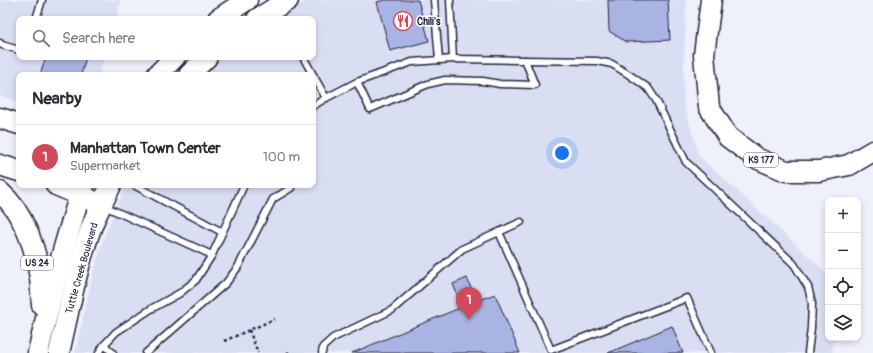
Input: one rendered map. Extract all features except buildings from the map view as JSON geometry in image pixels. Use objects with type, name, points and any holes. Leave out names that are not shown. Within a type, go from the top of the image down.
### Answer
[{"type":"highway","points":[[223,16],[247,0]]},
{"type":"highway","points":[[261,16],[288,0]]},
{"type":"highway","name":"KS 177","points":[[711,0],[704,55],[709,107],[728,137],[756,158],[786,171],[819,171],[849,165],[873,151]]},
{"type":"highway","points":[[161,72],[172,60]]},
{"type":"highway","points":[[192,72],[204,60]]},
{"type":"highway","points":[[0,118],[16,123]]},
{"type":"highway","points":[[0,165],[16,170]]},
{"type":"highway","points":[[72,188],[82,190],[101,205]]},
{"type":"highway","name":"Tuttle Creek Boulevard","points":[[59,353],[84,251],[95,219],[110,188]]},
{"type":"highway","points":[[39,348],[51,293],[82,190]]},
{"type":"highway","name":"US 24","points":[[0,192],[8,199],[22,221],[34,248],[40,278],[42,307],[39,348]]},
{"type":"lane","points":[[37,16],[42,0]]},
{"type":"lane","points":[[434,0],[439,60]]},
{"type":"lane","points":[[450,0],[453,59]]},
{"type":"lane","points":[[0,43],[16,49]]},
{"type":"lane","points":[[316,104],[357,82],[412,62],[453,59],[597,61],[612,64],[648,88],[656,100],[686,162],[794,264],[808,287],[812,303],[808,353]]},
{"type":"lane","points":[[305,60],[311,72]]},
{"type":"lane","points":[[357,82],[370,109],[428,84],[445,80],[483,81],[500,84],[535,86],[525,60]]},
{"type":"lane","points":[[316,80],[326,98]]},
{"type":"lane","points":[[140,188],[222,232]]},
{"type":"lane","points":[[99,353],[116,332],[130,322],[180,293],[196,280],[212,255],[243,188]]},
{"type":"lane","points":[[146,353],[226,283],[238,267],[273,199],[291,188]]},
{"type":"lane","points":[[101,205],[212,255]]},
{"type":"lane","points":[[322,353],[323,347],[333,338],[392,310],[462,249],[520,222]]},
{"type":"lane","points":[[499,232],[551,350],[687,298],[711,353]]},
{"type":"lane","points":[[104,345],[113,353]]},
{"type":"path","points":[[224,341],[276,319]]},
{"type":"path","points":[[249,330],[258,353]]},
{"type":"shaded area","points":[[0,0],[121,0],[117,16],[16,16],[16,60],[103,60],[100,72],[16,72],[16,101],[0,96]]},
{"type":"shaded area","points":[[308,0],[686,0],[683,101],[699,156],[825,271],[825,341],[834,341],[832,353],[75,353],[93,274],[104,237],[125,188],[316,188],[316,72],[205,72],[219,60],[316,60],[316,16],[279,16]]},
{"type":"place","name":"Chili's","points":[[403,21]]},
{"type":"place","name":"Manhattan Town Center","points":[[469,320]]}]
